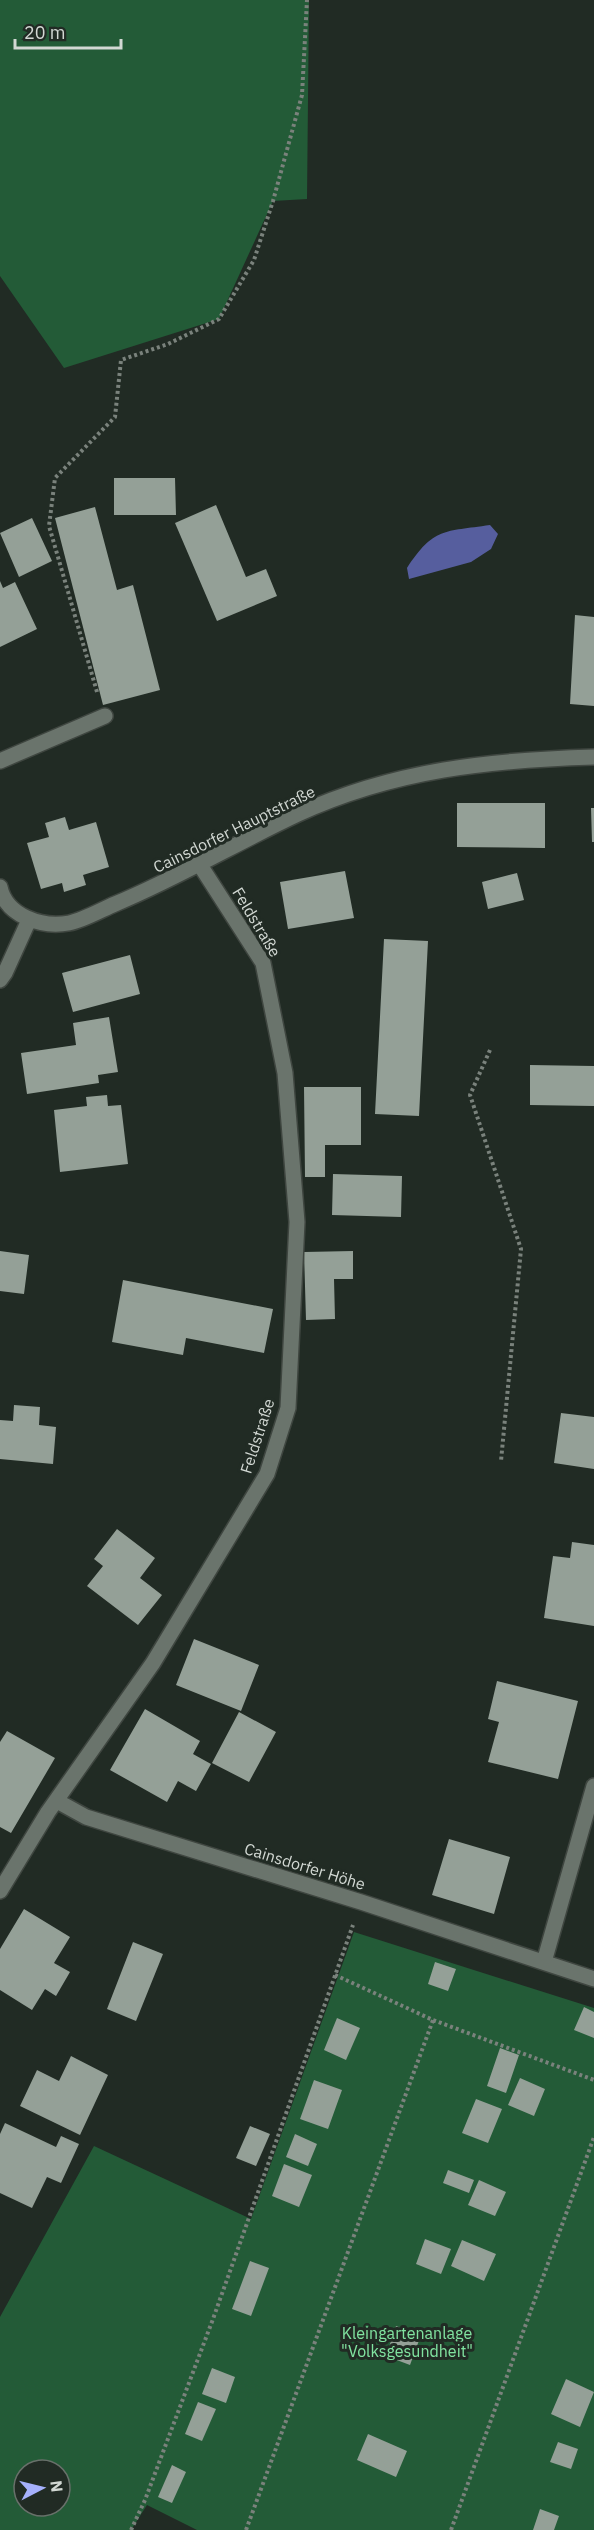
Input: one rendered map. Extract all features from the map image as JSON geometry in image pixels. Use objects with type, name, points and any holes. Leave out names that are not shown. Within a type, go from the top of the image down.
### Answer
[{"type":"street","points":[[0,761],[105,717]]},
{"type":"street","name":"Cainsdorfer Hauptstraße","points":[[29,920],[69,923],[146,892],[299,814],[381,783],[461,765],[594,757]]},
{"type":"street","name":"Feldstraße","points":[[0,1891],[57,1801],[153,1663],[267,1474],[288,1408],[297,1222],[287,1092],[263,963],[200,865]]},
{"type":"street","points":[[0,887],[2,895],[11,908],[29,920],[0,980]]},
{"type":"street","points":[[544,1962],[594,1786]]},
{"type":"street","name":"Cainsdorfer Höhe","points":[[57,1801],[86,1817],[361,1902],[594,1979]]},
{"type":"path","points":[[105,717],[49,526],[55,478],[115,417],[121,360],[168,344],[219,319],[254,260],[302,95],[307,0]]},
{"type":"path","points":[[490,1050],[470,1095],[521,1249],[501,1461]]},
{"type":"path","points":[[131,2530],[145,2500],[213,2319],[361,1902]]},
{"type":"path","points":[[335,1975],[433,2020],[594,2080]]},
{"type":"path","points":[[246,2530],[433,2020]]},
{"type":"path","points":[[451,2530],[594,2138]]},
{"type":"green space","points":[[0,0],[309,0],[307,199],[273,201],[219,319],[64,368],[0,276]]},
{"type":"green space","name":"Kleingartenanlage \"Volksgesundheit\"","points":[[354,1932],[594,2008],[594,2530],[197,2530],[147,2505],[131,2530],[0,2530],[0,2317],[94,2146],[251,2219]]},
{"type":"water","points":[[490,525],[498,534],[491,549],[471,562],[409,579],[407,568],[433,538],[451,531]]},
{"type":"building","points":[[114,478],[175,478],[176,515],[114,515]]},
{"type":"building","points":[[216,505],[246,577],[266,569],[277,596],[217,621],[175,523]]},
{"type":"building","points":[[95,507],[117,590],[133,585],[160,690],[103,705],[55,518]]},
{"type":"building","points":[[32,518],[52,561],[19,577],[0,533]]},
{"type":"building","points":[[0,581],[3,588],[15,582],[37,629],[0,647]]},
{"type":"building","points":[[575,615],[594,617],[594,706],[570,704]]},
{"type":"building","points":[[457,803],[545,803],[545,848],[457,847]]},
{"type":"building","points":[[591,808],[594,808],[594,842],[592,842]]},
{"type":"building","points":[[65,817],[69,830],[96,822],[109,867],[83,875],[86,885],[64,892],[62,883],[41,889],[27,843],[49,837],[45,823]]},
{"type":"building","points":[[345,871],[354,918],[288,929],[280,882]]},
{"type":"building","points":[[517,873],[524,900],[488,909],[482,882]]},
{"type":"building","points":[[384,939],[428,941],[419,1116],[375,1114]]},
{"type":"building","points":[[130,955],[140,994],[73,1012],[62,973]]},
{"type":"building","points":[[109,1017],[118,1072],[98,1075],[99,1083],[27,1094],[21,1053],[76,1045],[73,1023]]},
{"type":"building","points":[[530,1065],[594,1066],[594,1106],[530,1105]]},
{"type":"building","points":[[304,1087],[361,1087],[361,1145],[325,1145],[325,1177],[305,1177]]},
{"type":"building","points":[[107,1095],[108,1106],[121,1105],[128,1164],[60,1172],[54,1110],[87,1106],[86,1097]]},
{"type":"building","points":[[333,1174],[402,1176],[401,1217],[332,1215]]},
{"type":"building","points":[[0,1251],[29,1255],[24,1294],[0,1291]]},
{"type":"building","points":[[353,1251],[353,1279],[334,1279],[335,1319],[306,1320],[304,1252]]},
{"type":"building","points":[[123,1280],[273,1309],[264,1353],[186,1338],[183,1355],[112,1342]]},
{"type":"building","points":[[14,1405],[40,1407],[39,1425],[56,1427],[53,1464],[0,1459],[0,1420],[13,1421]]},
{"type":"building","points":[[561,1413],[594,1417],[594,1469],[554,1463]]},
{"type":"building","points":[[117,1529],[155,1558],[140,1578],[162,1595],[138,1625],[87,1586],[103,1566],[94,1559]]},
{"type":"building","points":[[572,1542],[594,1545],[594,1626],[544,1618],[553,1556],[570,1558]]},
{"type":"building","points":[[194,1639],[259,1665],[241,1711],[176,1685]]},
{"type":"building","points":[[497,1681],[578,1701],[558,1779],[488,1762],[499,1722],[488,1719]]},
{"type":"building","points":[[145,1709],[200,1741],[193,1754],[211,1764],[196,1791],[178,1781],[167,1802],[110,1770]]},
{"type":"building","points":[[239,1712],[276,1732],[249,1782],[212,1763]]},
{"type":"building","points":[[7,1731],[55,1758],[11,1833],[0,1827],[0,1742]]},
{"type":"building","points":[[449,1839],[510,1857],[494,1914],[432,1895]]},
{"type":"building","points":[[24,1909],[70,1937],[54,1963],[70,1972],[56,1996],[45,1989],[32,2010],[0,1990],[0,1949]]},
{"type":"building","points":[[133,1942],[163,1954],[136,2021],[107,2009]]},
{"type":"building","points":[[435,1962],[456,1969],[448,1991],[428,1984]]},
{"type":"building","points":[[584,2007],[594,2012],[594,2038],[574,2030]]},
{"type":"building","points":[[337,2018],[360,2028],[346,2060],[324,2050]]},
{"type":"building","points":[[500,2048],[519,2055],[506,2093],[487,2086]]},
{"type":"building","points":[[71,2056],[108,2075],[80,2135],[20,2106],[37,2070],[59,2081]]},
{"type":"building","points":[[520,2078],[545,2089],[534,2116],[508,2105]]},
{"type":"building","points":[[314,2080],[342,2090],[328,2129],[300,2119]]},
{"type":"building","points":[[476,2099],[502,2109],[488,2143],[462,2133]]},
{"type":"building","points":[[5,2123],[56,2147],[61,2136],[79,2144],[61,2183],[47,2177],[32,2208],[0,2193],[0,2134]]},
{"type":"building","points":[[250,2126],[270,2134],[256,2166],[236,2158]]},
{"type":"building","points":[[295,2134],[317,2144],[308,2166],[286,2157]]},
{"type":"building","points":[[284,2164],[312,2175],[299,2207],[272,2196]]},
{"type":"building","points":[[448,2170],[474,2180],[469,2193],[443,2183]]},
{"type":"building","points":[[479,2180],[506,2192],[495,2216],[468,2205]]},
{"type":"building","points":[[425,2239],[451,2249],[441,2274],[416,2264]]},
{"type":"building","points":[[462,2240],[496,2254],[484,2281],[451,2266]]},
{"type":"building","points":[[250,2261],[269,2268],[251,2316],[232,2309]]},
{"type":"building","points":[[396,2326],[421,2335],[410,2365],[386,2356]]},
{"type":"building","points":[[212,2368],[235,2377],[226,2403],[202,2394]]},
{"type":"building","points":[[566,2379],[594,2392],[580,2427],[551,2414]]},
{"type":"building","points":[[198,2402],[216,2409],[202,2441],[185,2434]]},
{"type":"building","points":[[368,2434],[407,2451],[396,2477],[357,2460]]},
{"type":"building","points":[[558,2442],[578,2449],[571,2469],[550,2462]]},
{"type":"building","points":[[172,2465],[186,2472],[172,2503],[158,2497]]},
{"type":"building","points":[[540,2509],[559,2516],[554,2530],[533,2530]]}]
